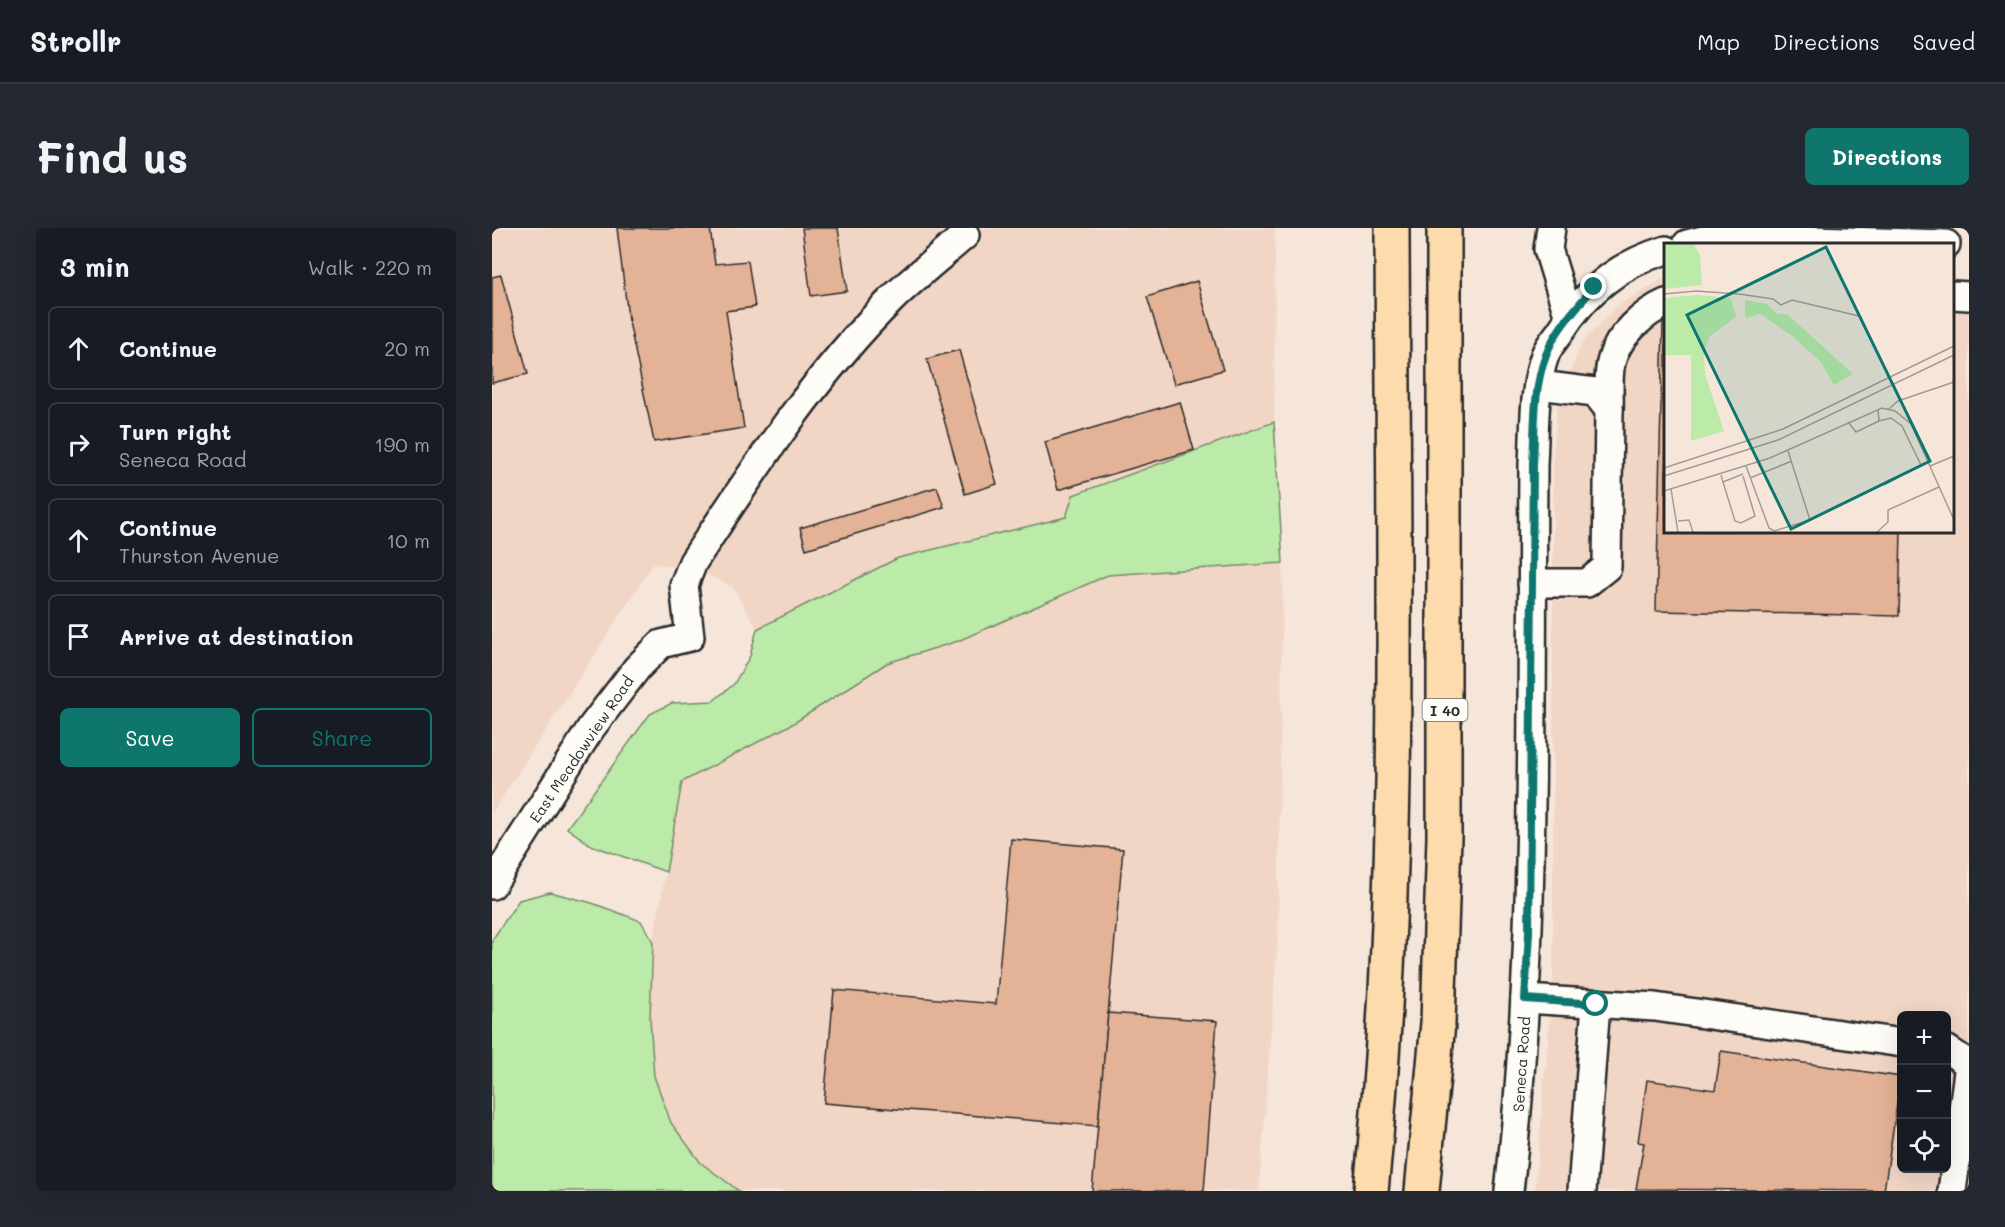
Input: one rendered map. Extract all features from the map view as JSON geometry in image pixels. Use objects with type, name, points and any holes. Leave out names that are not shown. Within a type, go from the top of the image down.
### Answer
[{"type":"highway","points":[[1371,1191],[1388,954],[1394,654],[1392,228]]},
{"type":"highway","name":"I 40","points":[[1422,1191],[1438,1023],[1444,837],[1444,228]]},
{"type":"street","points":[[1551,228],[1548,249],[1569,318]]},
{"type":"street","name":"East Meadowview Road","points":[[492,885],[591,728],[637,668],[662,644],[690,637],[684,585],[693,562],[773,443],[815,387],[893,298],[965,235]]},
{"type":"street","points":[[1691,243],[1714,237],[1913,243]]},
{"type":"street","name":"Seneca Road","points":[[1509,1191],[1517,1120],[1529,933],[1533,464],[1539,385],[1546,354],[1569,318],[1594,287],[1646,256],[1664,251]]},
{"type":"street","points":[[1954,295],[1969,296]]},
{"type":"street","points":[[1532,583],[1587,583],[1607,567],[1611,359],[1624,336],[1658,306],[1664,304]]},
{"type":"street","points":[[1539,385],[1595,392],[1609,410]]},
{"type":"street","points":[[1525,999],[1655,1007],[1897,1042]]},
{"type":"street","points":[[1582,1191],[1596,1004]]},
{"type":"street","points":[[1951,1052],[1969,1064],[1952,1191]]},
{"type":"shaded area","points":[[492,228],[1275,228],[1274,422],[1073,495],[1066,517],[898,558],[757,629],[733,587],[708,575],[654,563],[492,813]]},
{"type":"shaded area","points":[[1664,278],[1664,532],[1954,532],[1954,278],[1969,279],[1969,1191],[1535,1191],[1553,977],[1553,456],[1557,408],[1581,344],[1617,306]]},
{"type":"shaded area","points":[[1283,563],[1278,936],[1259,1191],[739,1191],[701,1163],[671,1123],[654,1076],[650,1018],[653,942],[682,782],[794,723],[887,663],[958,641],[1108,575]]},
{"type":"green space","points":[[1274,422],[1283,563],[1108,575],[958,641],[887,663],[794,723],[682,782],[666,872],[591,845],[567,828],[650,714],[672,703],[713,701],[734,684],[750,656],[757,629],[898,558],[1066,517],[1073,495]]},
{"type":"green space","points":[[550,892],[592,903],[641,921],[653,942],[650,1018],[654,1076],[671,1123],[701,1163],[739,1191],[492,1191],[492,940],[519,900]]},
{"type":"building","points":[[617,228],[710,228],[715,264],[748,261],[755,307],[726,311],[744,428],[654,442],[628,317]]},
{"type":"building","points":[[802,228],[838,228],[847,291],[811,296]]},
{"type":"building","points":[[501,275],[528,374],[492,383],[492,277]]},
{"type":"building","points":[[1197,281],[1223,370],[1174,384],[1147,297]]},
{"type":"building","points":[[1664,322],[1664,532],[1901,532],[1899,616],[1656,611]]},
{"type":"building","points":[[959,350],[997,484],[965,494],[927,359]]},
{"type":"building","points":[[1180,402],[1194,450],[1058,490],[1045,442]]},
{"type":"building","points":[[937,487],[944,507],[806,549],[800,528]]},
{"type":"building","points":[[1011,839],[1123,849],[1098,1126],[824,1103],[834,990],[996,1004]]},
{"type":"building","points":[[1108,1013],[1217,1021],[1204,1191],[1092,1191]]},
{"type":"building","points":[[1721,1051],[1897,1076],[1897,1104],[1884,1191],[1636,1189],[1644,1143],[1638,1142],[1647,1080],[1715,1090]]},
{"type":"route","points":[[1594,287],[1569,318],[1546,354],[1537,397],[1533,464],[1529,933],[1525,999],[1596,1004]]}]
